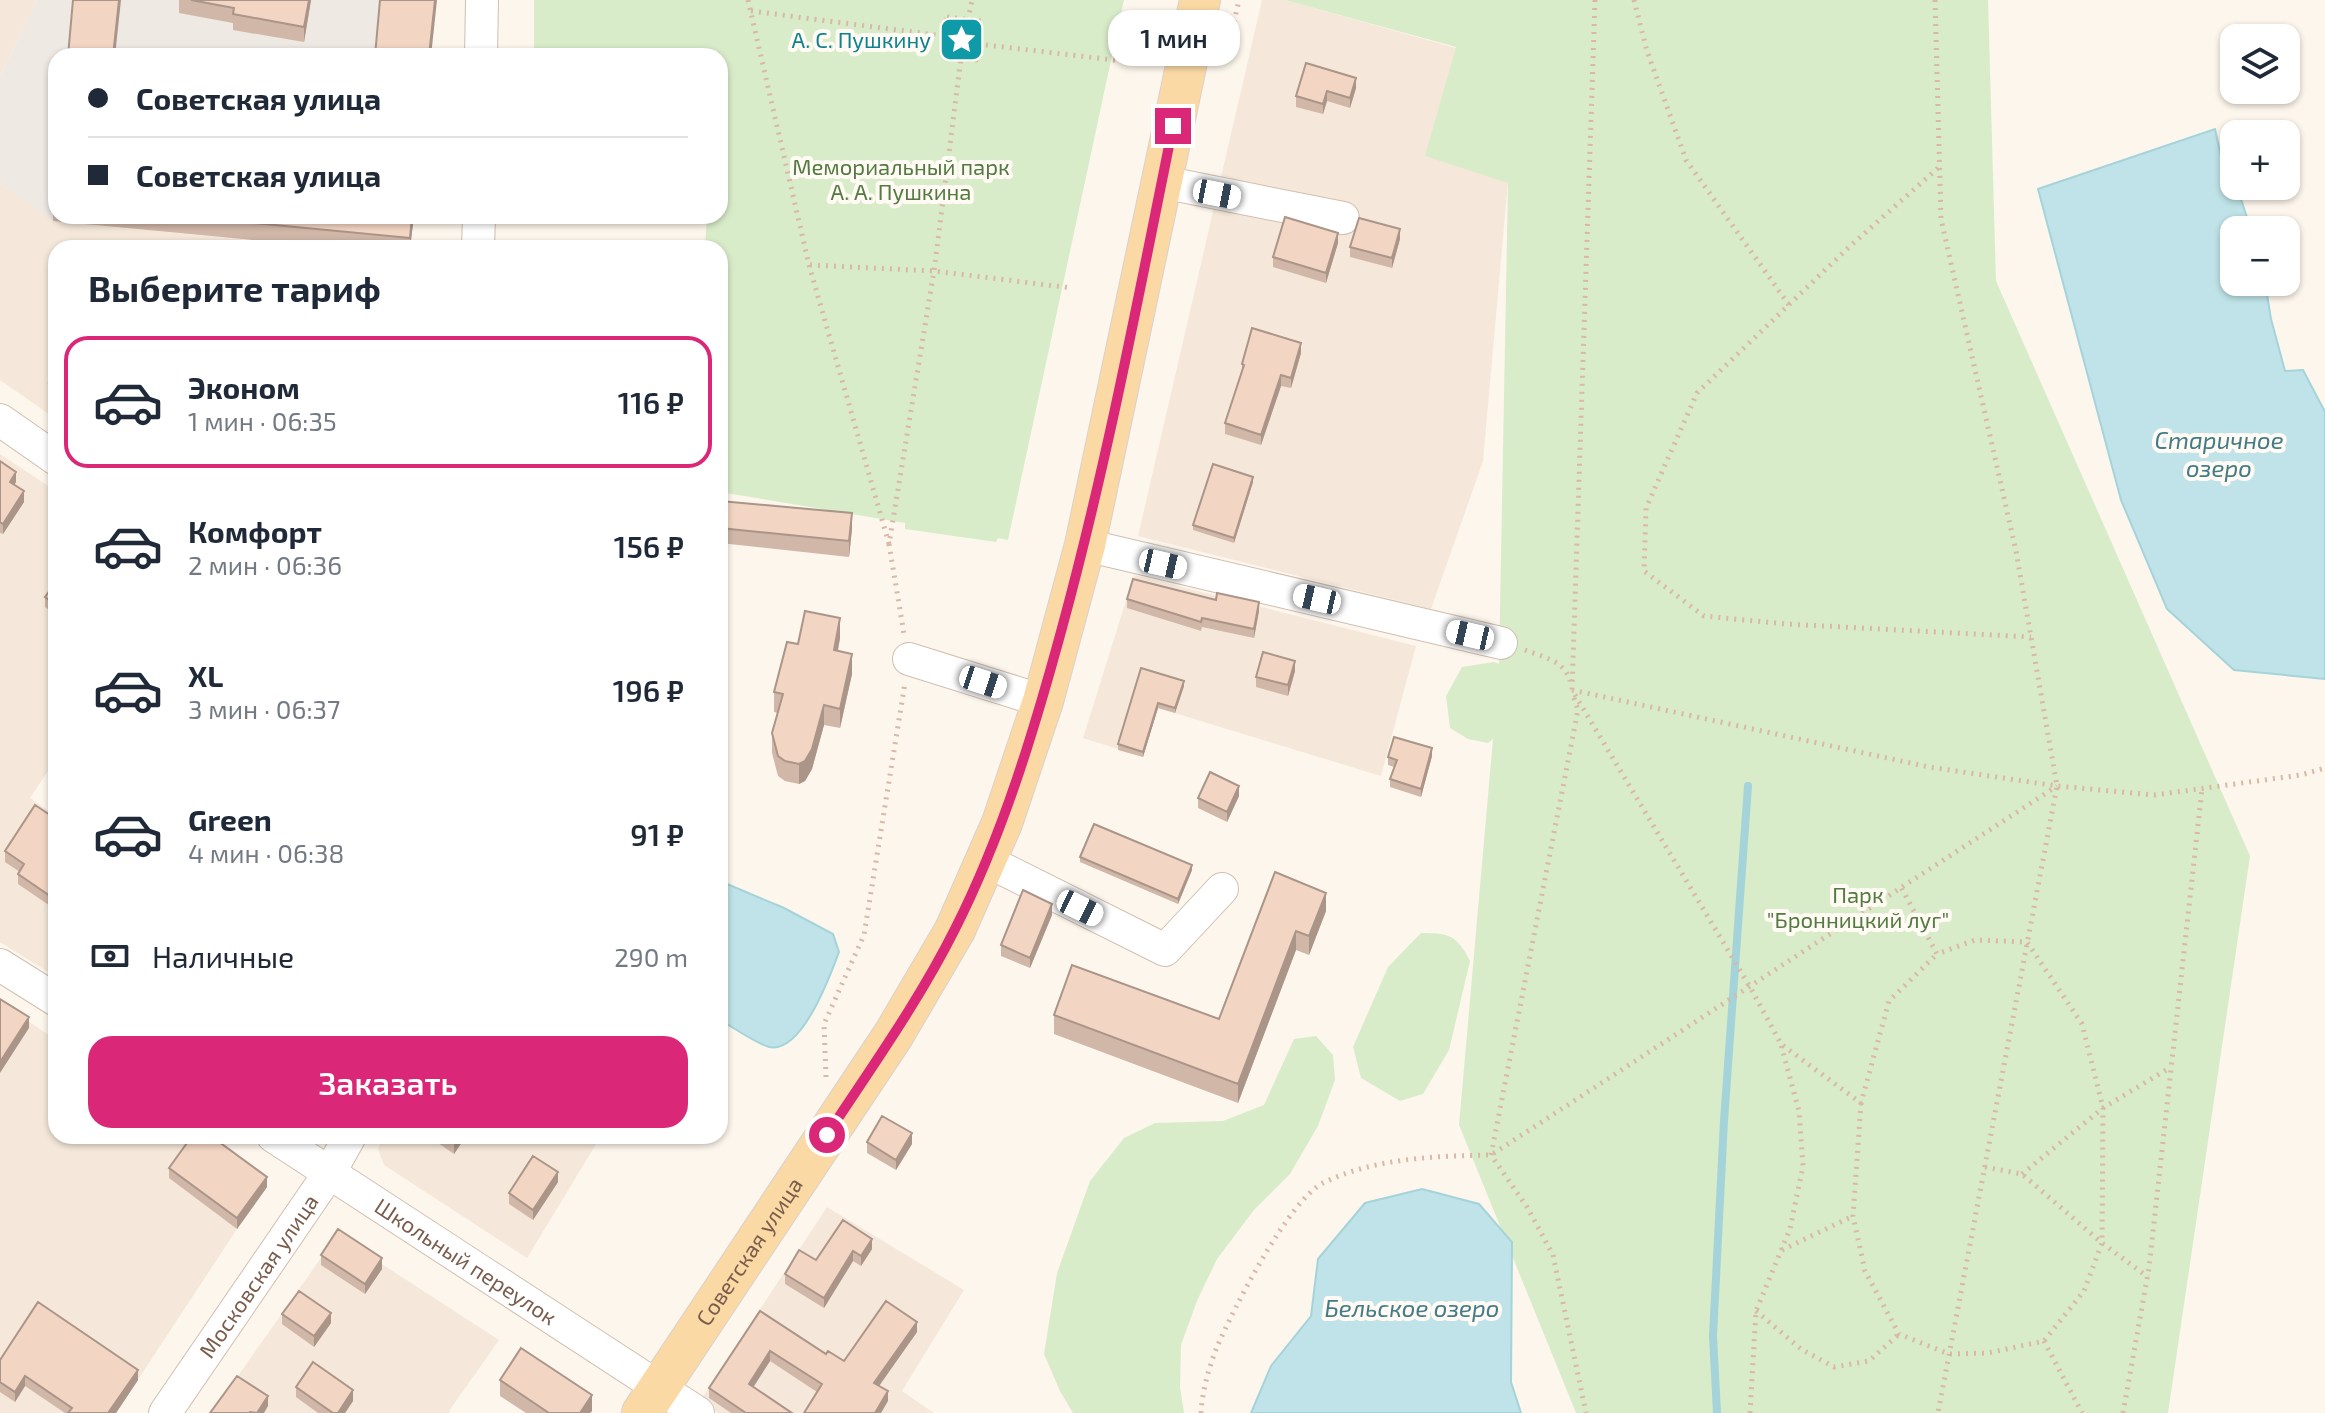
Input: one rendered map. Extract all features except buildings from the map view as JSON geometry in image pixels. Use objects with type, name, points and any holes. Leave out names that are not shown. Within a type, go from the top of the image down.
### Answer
[{"type":"main road","name":"Советская улица","points":[[651,1400],[894,1034],[955,930],[1002,823],[1043,701],[1085,545],[1200,0]]},
{"type":"street","points":[[481,48],[482,0]]},
{"type":"street","points":[[1162,182],[1343,218]]},
{"type":"street","points":[[0,420],[48,453]]},
{"type":"street","points":[[1085,545],[1501,643]]},
{"type":"street","points":[[909,659],[1043,701]]},
{"type":"street","points":[[985,860],[1165,950],[1222,889]]},
{"type":"street","points":[[0,965],[48,995]]},
{"type":"street","name":"Школьный переулок","points":[[286,1144],[330,1172],[651,1400],[698,1413]]},
{"type":"street","name":"Московская улица","points":[[165,1413],[330,1172],[346,1144]]},
{"type":"path","points":[[748,0],[809,265],[889,544],[909,659],[864,935],[824,1024],[826,1083]]},
{"type":"path","points":[[968,20],[972,0]]},
{"type":"path","points":[[1234,22],[1239,0]]},
{"type":"path","points":[[1595,0],[1572,690],[1781,1044],[1799,1111],[1803,1166],[1790,1229],[1756,1311],[1750,1413]]},
{"type":"path","points":[[1634,0],[1647,51],[1686,160],[1789,305]]},
{"type":"path","points":[[1935,0],[1941,219],[2016,551],[2057,786],[1938,1413]]},
{"type":"path","points":[[751,11],[944,36]]},
{"type":"path","points":[[947,17],[981,21],[976,60],[942,56],[944,36],[947,17]]},
{"type":"path","points":[[978,44],[1122,61]]},
{"type":"path","points":[[889,544],[934,271],[961,58]]},
{"type":"path","points":[[1939,167],[1697,393],[1646,508],[1644,571],[1704,616],[1786,624],[2031,637]]},
{"type":"path","points":[[809,265],[934,271],[1072,288]]},
{"type":"path","points":[[1501,643],[1557,661],[1568,674],[1578,710],[1491,1155],[1527,1207],[1553,1255],[1586,1413]]},
{"type":"path","points":[[1572,690],[1929,767],[2057,786],[2154,795],[2301,775],[2325,768]]},
{"type":"path","points":[[1201,1413],[1216,1350],[1250,1282],[1285,1223],[1320,1184],[1383,1163],[1491,1155],[2057,786]]},
{"type":"path","points":[[2123,1413],[2148,1277],[2202,789]]},
{"type":"path","points":[[1901,887],[1937,954]]},
{"type":"path","points":[[1975,940],[2027,942],[2082,1024],[2103,1108],[2102,1243],[2084,1291],[2044,1341],[1988,1353],[1949,1354],[1899,1334],[1865,1271],[1853,1216],[1861,1103],[1889,1001],[1937,954],[1975,940]]},
{"type":"path","points":[[1781,1044],[1861,1103]]},
{"type":"path","points":[[2022,1174],[2103,1108],[2171,1067]]},
{"type":"path","points":[[1985,1167],[2022,1174],[2102,1243],[2148,1277]]},
{"type":"path","points":[[1781,1250],[1853,1216]]},
{"type":"path","points":[[1756,1311],[1801,1349],[1834,1367],[1869,1361],[1899,1334]]},
{"type":"path","points":[[2044,1341],[2082,1413]]},
{"type":"shaded area","points":[[0,0],[37,0],[0,76]]},
{"type":"shaded area","points":[[37,0],[437,0],[432,48],[48,48],[48,217],[0,183],[0,76]]},
{"type":"shaded area","points":[[1262,0],[1285,0],[1456,48],[1508,182],[1483,461],[1431,609],[1138,536]]},
{"type":"shaded area","points":[[0,183],[48,217],[48,224],[85,224],[249,240],[48,240],[48,413],[0,380]]},
{"type":"shaded area","points":[[84,224],[144,224],[322,240],[252,240]]},
{"type":"shaded area","points":[[0,454],[48,486],[48,771],[30,798],[48,810],[48,972],[0,942]]},
{"type":"shaded area","points":[[1134,575],[1416,646],[1381,776],[1158,708],[1143,757],[1083,738]]},
{"type":"shaded area","points":[[0,1002],[48,1035],[48,1144],[208,1144],[267,1187],[116,1413],[0,1413]]},
{"type":"shaded area","points":[[380,1144],[596,1144],[527,1258],[384,1165],[378,1149]]},
{"type":"shaded area","points":[[827,1207],[964,1290],[902,1391],[934,1413],[718,1413],[700,1401]]},
{"type":"shaded area","points":[[337,1235],[499,1340],[450,1413],[212,1413]]},
{"type":"green space","name":"Мемориальный парк А. А. Пушкина","points":[[534,0],[1124,0],[1008,540],[998,538],[996,542],[905,529],[905,523],[728,493],[728,240],[706,240],[706,224],[728,224],[728,48],[534,48]]},
{"type":"green space","name":"Парк \"Бронницкий луг\"","points":[[1285,0],[1988,0],[1996,281],[2250,856],[2168,1413],[1576,1413],[1459,1125],[1493,739],[1488,743],[1468,739],[1450,728],[1446,696],[1462,667],[1499,664],[1508,183],[1425,156],[1456,47]]},
{"type":"green space","points":[[1421,933],[1451,937],[1470,961],[1449,1050],[1423,1094],[1400,1101],[1361,1078],[1353,1047],[1388,967]]},
{"type":"green space","points":[[1316,1036],[1333,1055],[1335,1080],[1318,1126],[1290,1174],[1254,1210],[1217,1259],[1197,1301],[1181,1345],[1180,1387],[1184,1413],[1073,1413],[1044,1354],[1057,1273],[1090,1181],[1124,1138],[1155,1123],[1223,1121],[1264,1105],[1294,1039]]},
{"type":"water","name":"Старичное озеро","points":[[2215,129],[2220,152],[2220,200],[2241,200],[2246,216],[2220,216],[2220,296],[2267,296],[2285,371],[2303,370],[2325,412],[2325,679],[2234,670],[2167,609],[2121,500],[2038,189]]},
{"type":"water","points":[[728,884],[784,908],[833,934],[839,952],[813,1011],[793,1038],[781,1046],[769,1047],[728,1025]]},
{"type":"water","name":"Бельское озеро","points":[[1422,1189],[1479,1204],[1512,1242],[1511,1382],[1521,1413],[1251,1413],[1271,1366],[1311,1316],[1318,1259],[1365,1203]]},
{"type":"waterway","points":[[1717,1413],[1713,1336],[1724,1121],[1748,786]]},
{"type":"place","name":"А. С. Пушкину","points":[[962,40]]},
{"type":"route","points":[[827,1135],[894,1034],[955,930],[1002,823],[1043,701],[1085,545],[1173,126]]}]
